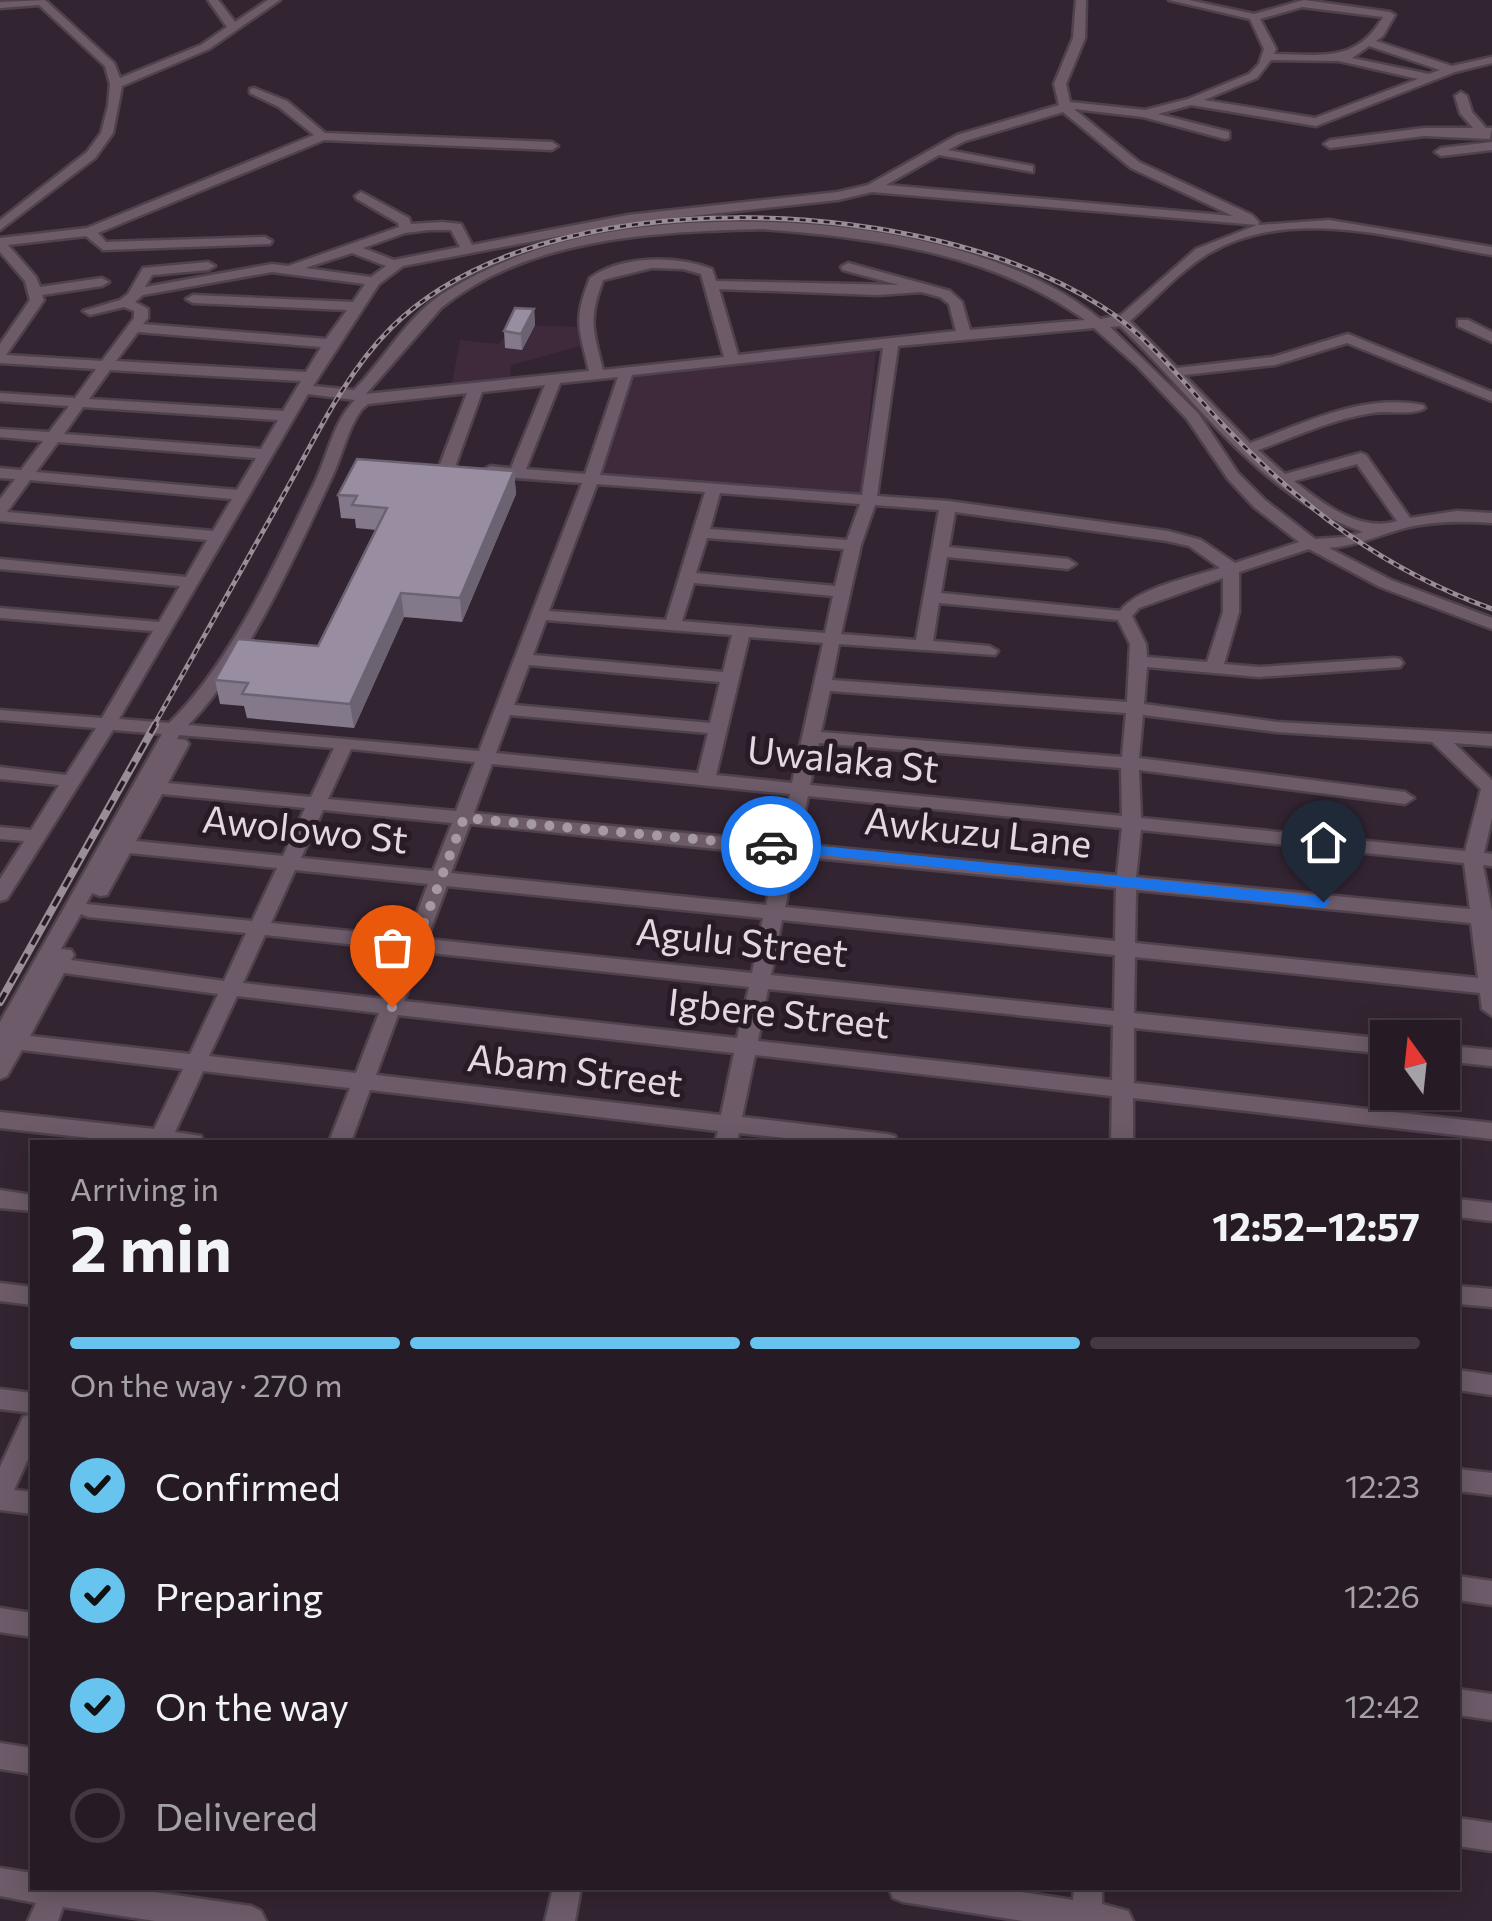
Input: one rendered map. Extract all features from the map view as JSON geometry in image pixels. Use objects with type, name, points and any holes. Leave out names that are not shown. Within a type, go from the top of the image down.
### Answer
[{"type":"street","points":[[214,0],[232,26]]},
{"type":"street","points":[[116,84],[204,47],[275,0]]},
{"type":"street","points":[[1081,0],[1079,38],[1060,84],[1066,108],[1135,165],[1258,225]]},
{"type":"street","points":[[1174,0],[1254,17],[1308,1],[1390,16],[1368,42],[1343,58]]},
{"type":"street","points":[[0,5],[40,1],[110,66],[116,84],[114,106],[100,144],[0,226]]},
{"type":"street","points":[[1145,114],[1192,101],[1253,76],[1270,49],[1254,17]]},
{"type":"street","points":[[1368,42],[1451,70]]},
{"type":"street","points":[[1268,57],[1343,58],[1430,78]]},
{"type":"street","points":[[1192,101],[1316,122],[1451,70],[1492,60]]},
{"type":"street","points":[[254,91],[282,104],[322,136]]},
{"type":"street","points":[[1461,96],[1489,138]]},
{"type":"street","points":[[872,188],[940,151],[1081,104],[1145,114],[1225,135]]},
{"type":"street","points":[[1330,144],[1424,132],[1489,138]]},
{"type":"street","points":[[0,243],[88,232],[322,136],[552,146]]},
{"type":"street","points":[[1441,152],[1489,138]]},
{"type":"street","points":[[940,151],[1029,169]]},
{"type":"street","points":[[936,190],[930,183],[930,167],[940,151]]},
{"type":"street","points":[[0,894],[107,725],[330,344],[374,281],[394,265],[466,247],[688,210],[791,204],[872,188],[936,190],[1045,205],[1258,225],[1329,224],[1490,252]]},
{"type":"street","points":[[360,196],[404,221],[406,228]]},
{"type":"street","points":[[0,357],[308,383],[360,398],[553,382],[1120,319],[1138,310],[1201,252],[1258,225]]},
{"type":"street","points":[[90,311],[130,298],[291,268],[406,228],[452,226],[466,247]]},
{"type":"street","points":[[0,1071],[6,1041],[182,726],[232,648],[334,457],[348,415],[360,398],[423,320],[448,296],[473,282],[586,243],[688,228],[785,226],[906,238],[960,251],[1016,274],[1095,322],[1186,410],[1249,492],[1308,544],[1379,581],[1492,624]]},
{"type":"street","points":[[88,232],[103,246],[265,240]]},
{"type":"street","points":[[0,243],[32,280],[36,292],[34,310],[0,357]]},
{"type":"street","points":[[352,248],[394,265]]},
{"type":"street","points":[[597,377],[585,309],[596,278],[613,272],[685,265],[707,272],[733,362]]},
{"type":"street","points":[[130,298],[142,274],[208,266]]},
{"type":"street","points":[[848,267],[951,297],[964,335]]},
{"type":"street","points":[[291,268],[374,281]]},
{"type":"street","points":[[36,292],[102,282]]},
{"type":"street","points":[[713,285],[878,291],[919,288]]},
{"type":"street","points":[[130,298],[141,310],[135,328],[78,401],[0,513],[218,536]]},
{"type":"street","points":[[193,300],[354,306]]},
{"type":"street","points":[[1120,319],[1283,479],[1342,522],[1377,531]]},
{"type":"street","points":[[1463,323],[1492,338]]},
{"type":"street","points":[[135,328],[330,344]]},
{"type":"street","points":[[1177,372],[1275,361],[1348,338],[1492,396]]},
{"type":"street","points":[[727,1134],[842,592],[869,500],[891,344]]},
{"type":"street","points":[[341,1140],[540,615],[626,373]]},
{"type":"street","points":[[517,473],[553,382]]},
{"type":"street","points":[[447,467],[475,390]]},
{"type":"street","points":[[0,397],[287,416]]},
{"type":"street","points":[[1250,448],[1327,420],[1400,406],[1418,408]]},
{"type":"street","points":[[0,433],[266,454]]},
{"type":"street","points":[[334,457],[353,458]]},
{"type":"street","points":[[1283,479],[1361,458],[1406,523]]},
{"type":"street","points":[[428,465],[948,506],[1168,536],[1195,543],[1231,568]]},
{"type":"street","points":[[0,473],[242,495]]},
{"type":"street","points":[[673,623],[714,489]]},
{"type":"street","points":[[924,644],[948,506]]},
{"type":"street","points":[[1124,616],[1133,604],[1149,596],[1308,544],[1348,542],[1406,523],[1457,516],[1492,518]]},
{"type":"street","points":[[699,533],[853,545]]},
{"type":"street","points":[[939,552],[1068,564]]},
{"type":"street","points":[[0,564],[191,582]]},
{"type":"street","points":[[1214,669],[1231,612],[1231,568]]},
{"type":"street","points":[[685,577],[842,592]]},
{"type":"street","points":[[932,597],[1124,616]]},
{"type":"street","points":[[0,613],[163,627]]},
{"type":"street","points":[[540,615],[989,652]]},
{"type":"street","points":[[1122,1140],[1126,884],[1132,824],[1130,763],[1139,661],[1138,644],[1124,616]]},
{"type":"street","points":[[705,781],[742,629]]},
{"type":"street","points":[[524,658],[731,678]]},
{"type":"street","points":[[1139,661],[1214,669],[1313,672],[1394,663]]},
{"type":"street","points":[[824,684],[1132,708],[1277,727],[1492,740]]},
{"type":"street","points":[[502,708],[720,729]]},
{"type":"street","name":"Uwalaka St","points":[[0,715],[107,725],[182,726],[1482,859]]},
{"type":"street","points":[[6,1041],[58,965],[158,788],[182,726]]},
{"type":"street","points":[[811,738],[1130,763],[1405,798]]},
{"type":"street","points":[[1438,738],[1491,788],[1482,859],[1492,1009]]},
{"type":"street","points":[[0,1120],[160,1140],[263,927],[345,743]]},
{"type":"street","points":[[0,774],[70,781]]},
{"type":"street","name":"Awkuzu Lane","points":[[158,788],[1486,918]]},
{"type":"street","points":[[0,832],[36,836]]},
{"type":"street","name":"Awolowo St","points":[[125,846],[1490,987]]},
{"type":"street","name":"Agulu Street","points":[[88,910],[1370,1045]]},
{"type":"street","name":"Igbere Street","points":[[58,965],[234,989],[1492,1131]]},
{"type":"street","name":"Abam Street","points":[[6,1041],[364,1080],[727,1134],[847,1140]]},
{"type":"street","points":[[1460,1055],[1492,1058]]},
{"type":"street","points":[[0,1199],[30,1203]]},
{"type":"street","points":[[1460,1208],[1492,1212]]},
{"type":"street","points":[[0,1292],[30,1296]]},
{"type":"street","points":[[1460,1295],[1492,1298]]},
{"type":"street","points":[[1460,1380],[1492,1384]]},
{"type":"street","points":[[0,1399],[30,1402]]},
{"type":"street","points":[[30,1428],[0,1496],[30,1503]]},
{"type":"street","points":[[1460,1480],[1492,1484]]},
{"type":"street","points":[[1460,1588],[1492,1593]]},
{"type":"street","points":[[0,1620],[30,1625]]},
{"type":"street","points":[[1460,1702],[1492,1707]]},
{"type":"street","points":[[0,1756],[30,1761]]},
{"type":"street","points":[[1460,1832],[1492,1837]]},
{"type":"street","points":[[0,1882],[30,1886]]},
{"type":"street","points":[[43,1921],[44,1890]]},
{"type":"street","points":[[57,1890],[251,1921]]},
{"type":"street","points":[[560,1921],[567,1890]]},
{"type":"street","points":[[922,1890],[1088,1908],[1118,1921]]},
{"type":"shaded area","points":[[517,325],[582,327],[584,345],[511,365],[509,385],[451,390],[460,340],[498,344]]},
{"type":"shaded area","points":[[876,351],[861,494],[599,475],[633,376]]},
{"type":"building","points":[[515,308],[534,309],[521,334],[504,331]]},
{"type":"building","points":[[357,459],[514,471],[460,598],[401,593],[350,704],[242,694],[248,683],[215,680],[238,639],[318,646],[387,508],[352,505],[357,496],[338,495]]},
{"type":"railway","points":[[153,727],[332,407],[391,328],[459,278],[543,244],[638,224],[739,218],[841,224],[939,241],[1027,269],[1119,318],[1254,456],[1315,510],[1416,576],[1492,609]]},
{"type":"railway","points":[[0,1002],[155,725]]},
{"type":"way so far","points":[[392,1007],[464,818],[771,846]]},
{"type":"route","points":[[771,846],[1323,902]]}]
